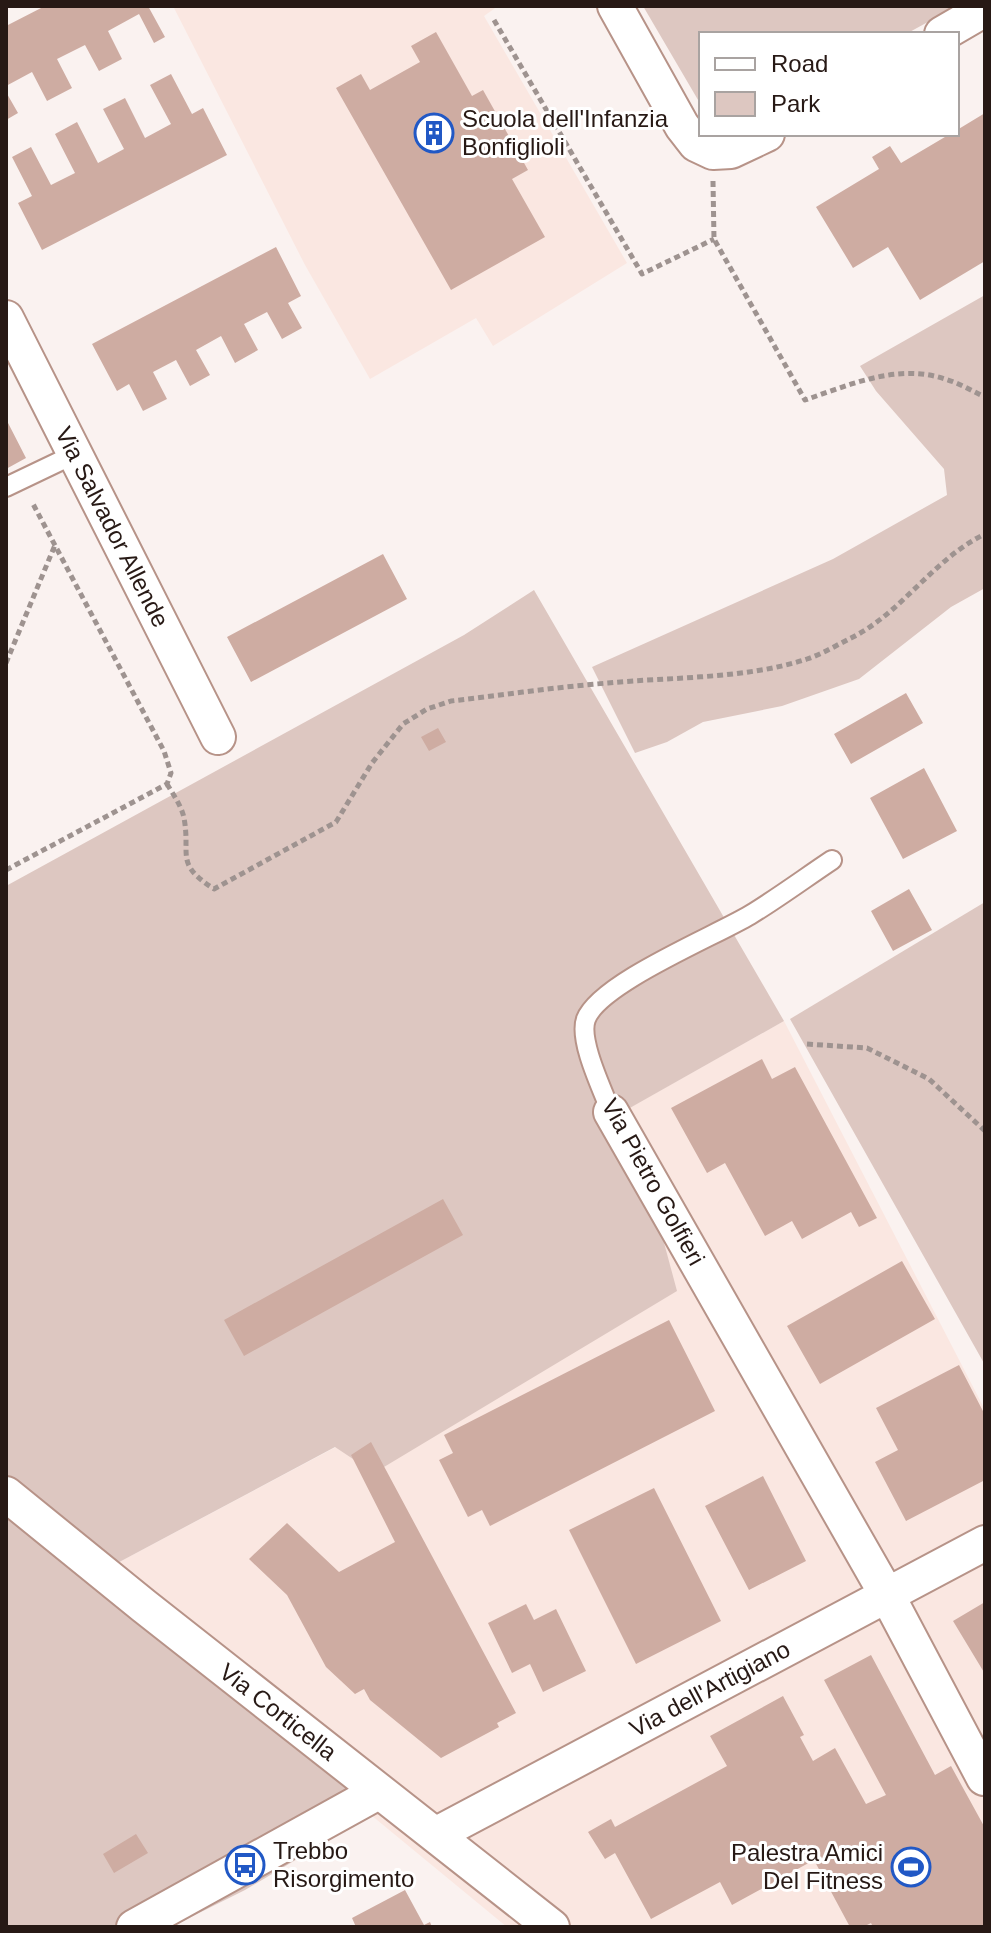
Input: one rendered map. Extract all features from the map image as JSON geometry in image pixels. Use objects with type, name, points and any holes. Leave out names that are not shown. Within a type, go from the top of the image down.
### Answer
[{"type":"street","points":[[615,6],[682,126],[696,144],[713,152],[731,151],[763,136]]},
{"type":"street","points":[[945,32],[985,9]]},
{"type":"street","name":"Via Salvador Allende","points":[[6,318],[218,737]]},
{"type":"street","name":"Via Pietro Golfieri","points":[[611,1112],[887,1595],[984,1778]]},
{"type":"street","name":"Via Corticella","points":[[6,1494],[552,1927]]},
{"type":"street","name":"Via dell'Artigiano","points":[[435,1835],[985,1543]]},
{"type":"street","points":[[139,1926],[378,1792]]},
{"type":"lane","points":[[13,483],[75,454]]},
{"type":"lane","name":"Via Pietro Golfieri","points":[[611,1112],[585,1037],[586,1019],[595,1006],[615,988],[749,916],[832,860]]},
{"type":"path","points":[[494,20],[642,274],[714,239]]},
{"type":"path","points":[[713,152],[714,239],[805,400],[866,379],[907,373],[944,378],[985,397]]},
{"type":"path","points":[[6,870],[167,784],[171,773],[164,751],[55,545],[13,483]]},
{"type":"path","points":[[167,784],[184,816],[184,853],[195,876],[214,889],[336,822],[380,753],[403,724],[427,709],[451,701],[605,683],[732,674],[807,659],[855,636],[884,616],[926,576],[968,543],[985,534]]},
{"type":"path","points":[[6,663],[55,545]]},
{"type":"path","points":[[807,1044],[867,1048],[929,1079],[985,1131]]},
{"type":"shaded area","points":[[173,6],[498,6],[484,16],[627,263],[493,346],[476,318],[370,379],[305,265]]},
{"type":"shaded area","points":[[784,1021],[985,1410],[985,1927],[507,1927],[371,1815],[342,1770],[95,1575],[336,1447],[627,1109]]},
{"type":"green space","points":[[643,6],[957,6],[910,32],[699,32],[699,102]]},
{"type":"green space","points":[[985,295],[985,588],[951,607],[859,679],[782,706],[703,722],[667,742],[635,753],[592,667],[833,559],[947,495],[944,469],[876,391],[860,366]]},
{"type":"green space","points":[[534,590],[784,1021],[628,1109],[677,1291],[374,1473],[335,1447],[95,1575],[343,1770],[371,1815],[245,1890],[171,1927],[6,1927],[6,886],[464,635]]},
{"type":"green space","points":[[985,902],[985,1365],[790,1019]]},
{"type":"building","points":[[45,6],[148,6],[165,37],[154,43],[139,14],[108,31],[122,59],[99,71],[85,45],[57,59],[72,88],[47,101],[32,72],[6,86],[6,26]]},
{"type":"building","name":"Scuola dell'Infanzia Bonfiglioli","points":[[436,32],[472,96],[483,90],[528,170],[512,179],[545,237],[451,290],[336,88],[361,74],[370,90],[420,62],[411,46]]},
{"type":"building","points":[[171,74],[192,114],[203,108],[227,155],[42,250],[18,203],[32,196],[12,157],[31,147],[51,185],[75,173],[55,134],[77,122],[98,163],[124,149],[103,109],[125,98],[145,138],[171,124],[150,85]]},
{"type":"building","points":[[6,92],[18,113],[6,120]]},
{"type":"building","points":[[985,113],[985,261],[920,300],[888,247],[853,268],[816,207],[879,169],[872,157],[890,146],[901,163],[947,136],[959,136],[959,129]]},
{"type":"building","points":[[276,247],[301,296],[288,303],[302,328],[282,339],[267,312],[244,324],[258,350],[235,363],[221,336],[196,350],[210,375],[190,386],[176,360],[153,372],[167,399],[143,411],[129,384],[117,391],[92,344]]},
{"type":"building","points":[[6,419],[26,458],[6,469]]},
{"type":"building","points":[[383,554],[407,599],[251,682],[227,637]]},
{"type":"building","points":[[906,693],[923,723],[851,764],[834,734]]},
{"type":"building","points":[[438,728],[446,742],[429,751],[421,737]]},
{"type":"building","points":[[924,768],[957,831],[903,859],[870,798]]},
{"type":"building","points":[[909,889],[932,930],[893,951],[871,911]]},
{"type":"building","points":[[762,1059],[772,1079],[795,1067],[877,1218],[859,1227],[851,1212],[802,1239],[792,1221],[765,1236],[725,1163],[707,1173],[671,1108]]},
{"type":"building","points":[[443,1199],[463,1235],[244,1356],[224,1320]]},
{"type":"building","points":[[902,1261],[935,1319],[820,1384],[787,1326]]},
{"type":"building","points":[[669,1320],[715,1411],[490,1526],[482,1510],[468,1517],[439,1460],[453,1453],[444,1435]]},
{"type":"building","points":[[959,1365],[985,1415],[985,1480],[906,1521],[875,1462],[898,1450],[876,1408]]},
{"type":"building","points":[[371,1442],[516,1713],[497,1723],[499,1727],[441,1758],[370,1700],[364,1689],[355,1694],[326,1667],[287,1595],[249,1559],[287,1523],[339,1572],[395,1542],[351,1455]]},
{"type":"building","points":[[763,1476],[806,1561],[749,1590],[705,1506]]},
{"type":"building","points":[[654,1488],[721,1621],[636,1664],[569,1530]]},
{"type":"building","points":[[985,1602],[985,1674],[953,1621]]},
{"type":"building","points":[[526,1604],[534,1620],[556,1609],[586,1671],[543,1692],[530,1664],[512,1673],[488,1623]]},
{"type":"building","points":[[871,1655],[935,1775],[951,1766],[985,1828],[985,1927],[873,1927],[871,1923],[863,1927],[850,1927],[814,1860],[732,1905],[720,1882],[651,1919],[615,1853],[605,1859],[588,1832],[611,1819],[615,1827],[727,1766],[710,1736],[783,1696],[804,1735],[800,1737],[813,1761],[835,1748],[866,1804],[886,1795],[824,1680]]},
{"type":"building","points":[[136,1834],[148,1853],[114,1873],[103,1854]]},
{"type":"building","points":[[405,1890],[424,1925],[430,1922],[432,1927],[356,1927],[352,1918]]},
{"type":"place","name":"Scuola dell'Infanzia Bonfiglioli","points":[[434,133]]},
{"type":"place","name":"Trebbo Risorgimento","points":[[245,1865]]},
{"type":"place","name":"Palestra Amici Del Fitness","points":[[911,1867]]}]
